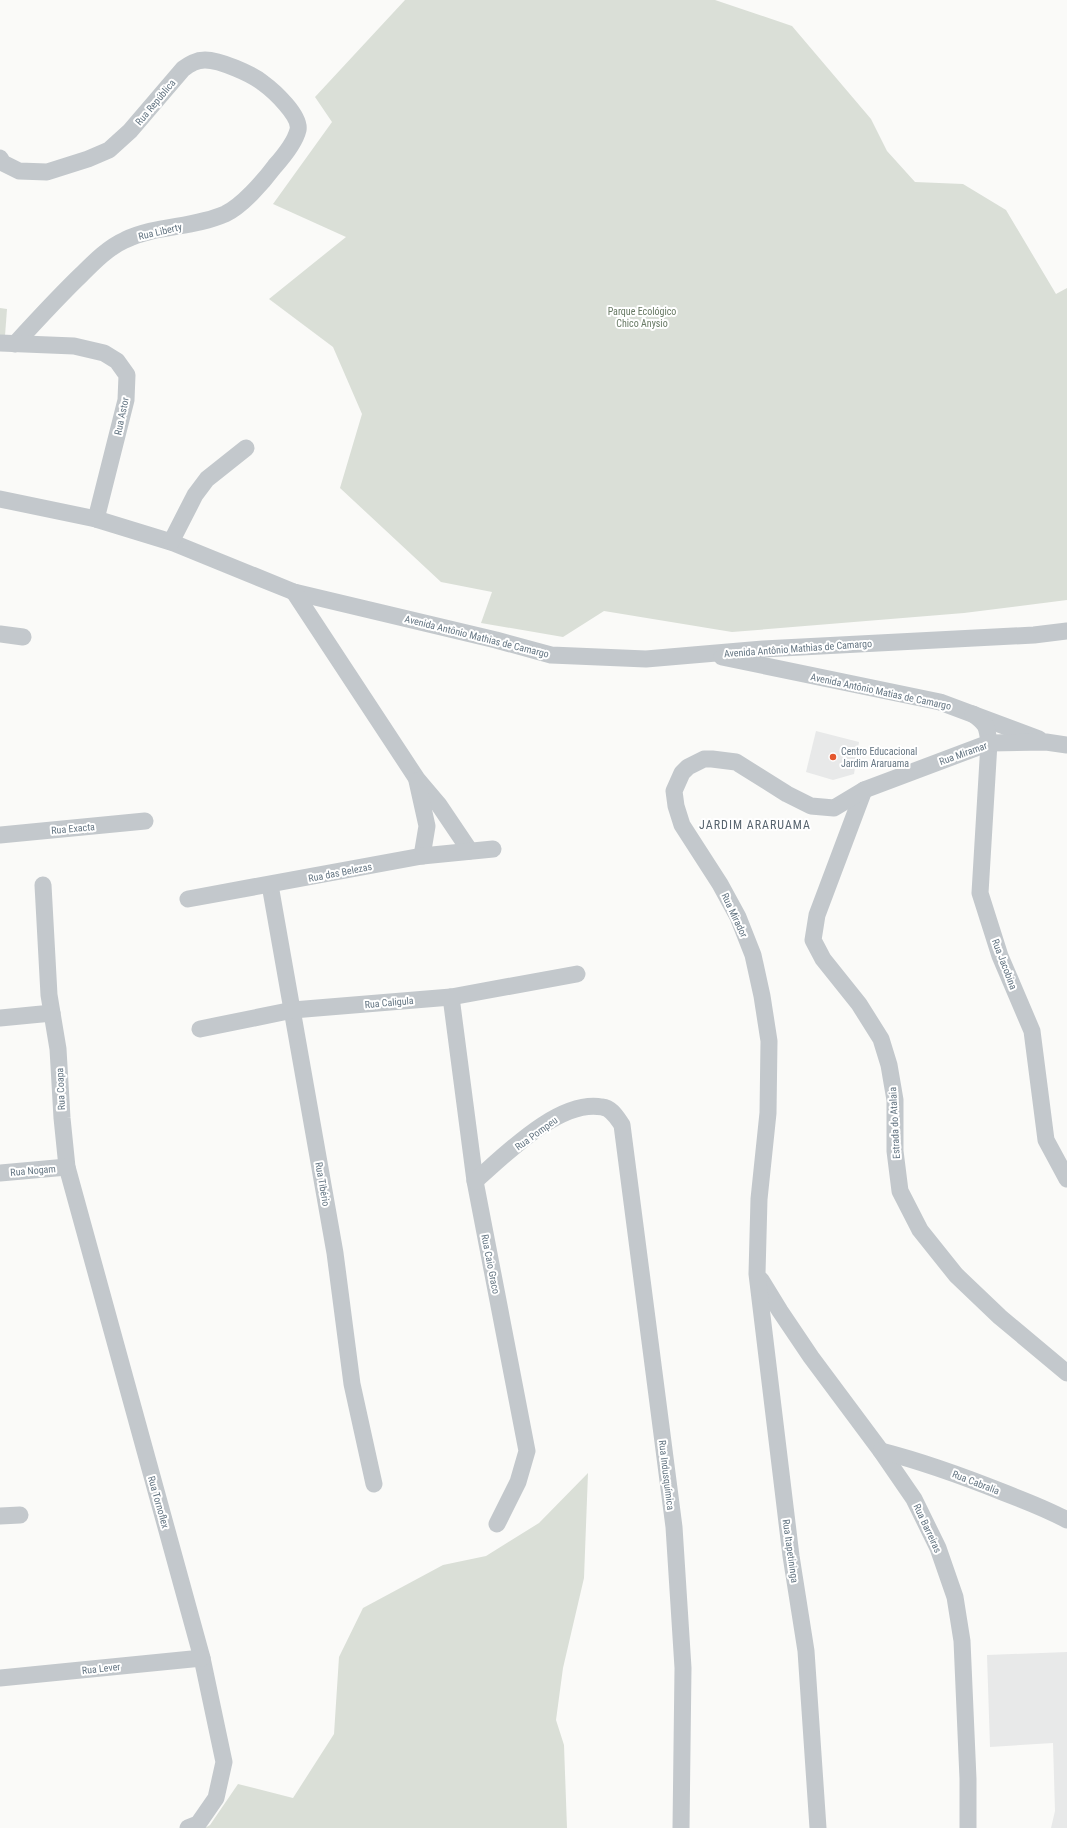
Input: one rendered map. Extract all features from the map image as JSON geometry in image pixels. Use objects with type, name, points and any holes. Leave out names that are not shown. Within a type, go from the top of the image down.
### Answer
[{"type":"street","name":"Rua República","points":[[0,158],[3,162],[19,171],[47,172],[88,159],[109,150],[130,131],[183,69],[194,61],[206,60],[238,69],[263,83],[289,108],[298,122]]},
{"type":"street","name":"Rua Liberty","points":[[8,343],[95,261],[125,240],[151,232],[200,222],[226,214],[246,198],[276,166],[298,130],[298,122]]},
{"type":"street","name":"Rua Astor","points":[[8,343],[74,346],[104,352],[117,361],[126,375],[126,400],[96,519]]},
{"type":"street","points":[[171,542],[195,495],[207,478],[246,448]]},
{"type":"street","name":"Avenida Antônio Mathias de Camargo","points":[[0,499],[96,519],[171,542],[294,592],[496,640],[551,655],[646,659],[763,649],[1034,635],[1067,630]]},
{"type":"street","points":[[294,592],[417,779],[439,805],[470,851]]},
{"type":"street","points":[[0,634],[23,636]]},
{"type":"street","name":"Avenida Antônio Matias de Camargo","points":[[711,654],[746,664],[940,702],[1046,742]]},
{"type":"street","name":"Rua Jacobina","points":[[974,714],[984,722],[987,727],[989,743],[980,893],[1000,956],[1032,1031],[1046,1140],[1067,1179]]},
{"type":"street","name":"Rua Miramar","points":[[864,790],[989,743],[1046,742],[1067,745]]},
{"type":"street","name":"Rua Mirador","points":[[758,1274],[759,1199],[768,1113],[769,1056],[769,1041],[762,996],[753,955],[738,917],[720,884],[682,825],[676,806],[674,791],[682,774],[688,767],[704,759],[736,762],[787,794],[811,806],[834,808],[864,790]]},
{"type":"street","points":[[417,779],[427,826],[422,856]]},
{"type":"street","name":"Estrada do Atalaia","points":[[864,790],[817,915],[813,940],[823,959],[859,1004],[881,1039],[889,1065],[896,1100],[895,1151],[900,1191],[920,1230],[956,1275],[1000,1317],[1067,1373]]},
{"type":"street","name":"Rua Exacta","points":[[0,835],[145,821]]},
{"type":"street","name":"Rua das Belezas","points":[[188,899],[422,856],[493,849]]},
{"type":"street","name":"Rua Coapa","points":[[43,885],[49,995],[58,1049],[62,1118],[67,1166]]},
{"type":"street","name":"Rua Tibério","points":[[270,885],[293,1010],[334,1253],[352,1384],[374,1484]]},
{"type":"street","name":"Rua Caligula","points":[[200,1029],[293,1010],[451,997],[578,974]]},
{"type":"street","name":"Rua Caio Graco","points":[[451,997],[475,1181],[527,1451],[518,1482],[497,1524]]},
{"type":"street","points":[[0,1018],[52,1013]]},
{"type":"street","name":"Rua Pompeu","points":[[475,1181],[550,1120],[566,1112],[585,1107],[603,1106],[614,1113],[622,1125]]},
{"type":"street","name":"Rua Indusquímica","points":[[622,1125],[674,1527],[683,1668],[681,1828]]},
{"type":"street","name":"Rua Nogam","points":[[0,1173],[67,1166]]},
{"type":"street","name":"Rua Tornoflex","points":[[67,1166],[202,1658],[224,1762],[216,1798],[198,1824],[188,1828]]},
{"type":"street","name":"Rua Barreiras","points":[[758,1274],[780,1311],[811,1357],[914,1498],[938,1548],[955,1596],[962,1641],[968,1779],[968,1828]]},
{"type":"street","name":"Rua Itapetininga","points":[[758,1274],[791,1556],[806,1651],[818,1828]]},
{"type":"street","name":"Rua Cabralia","points":[[881,1451],[926,1463],[1053,1512],[1067,1520]]},
{"type":"street","points":[[0,1516],[20,1515]]},
{"type":"street","name":"Rua Lever","points":[[0,1678],[202,1658]]},
{"type":"shaded area","name":"Centro Educacional Jardim Araruama","points":[[816,731],[859,742],[854,774],[833,780],[806,772]]},
{"type":"shaded area","points":[[1067,1652],[1067,1828],[1051,1828],[1055,1811],[1053,1743],[990,1747],[987,1655]]},
{"type":"green space","name":"Parque Ecológico Chico Anysio","points":[[405,0],[715,0],[792,26],[871,119],[887,151],[915,182],[963,184],[1006,210],[1056,294],[1067,288],[1067,600],[964,613],[732,632],[604,611],[563,637],[481,623],[492,592],[441,582],[340,488],[362,414],[333,347],[269,299],[346,237],[273,204],[332,122],[315,97]]},
{"type":"green space","points":[[0,308],[7,309],[5,336],[0,336]]},
{"type":"green space","points":[[588,1473],[584,1578],[563,1668],[556,1720],[564,1745],[567,1828],[205,1828],[210,1825],[238,1784],[293,1798],[334,1734],[339,1657],[363,1608],[443,1565],[486,1556],[539,1523]]},
{"type":"place","name":"Centro Educacional Jardim Araruama","points":[[833,757]]},
{"type":"district","name":"JARDIM ARARUAMA","points":[[755,825]]}]
